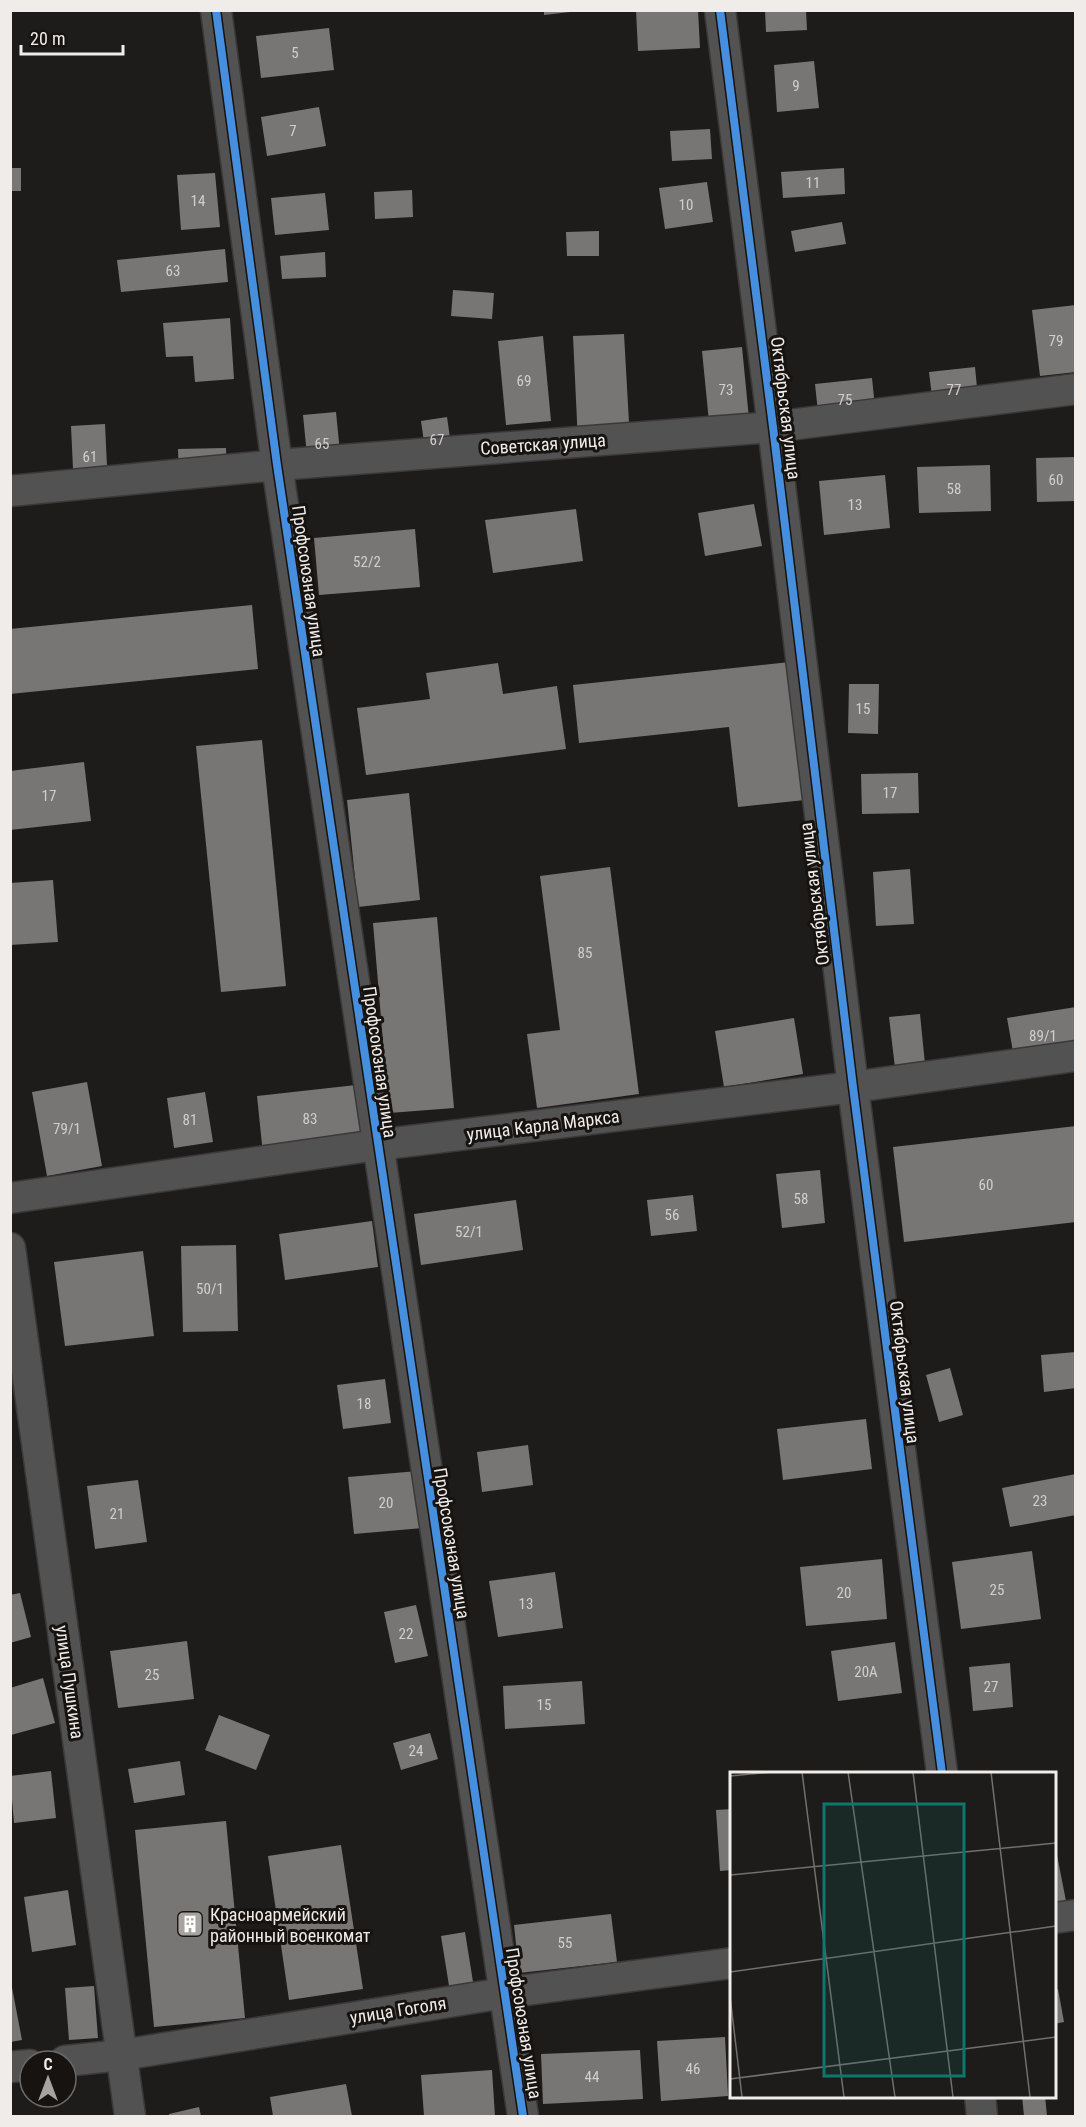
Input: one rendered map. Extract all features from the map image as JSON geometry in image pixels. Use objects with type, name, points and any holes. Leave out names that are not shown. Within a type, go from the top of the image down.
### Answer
[{"type":"street","name":"Профсоюзная улица","points":[[216,10],[276,465],[523,2116]]},
{"type":"street","name":"Октябрьская улица","points":[[720,10],[853,1087],[942,1772]]},
{"type":"street","name":"Советская улица","points":[[10,491],[276,465],[773,427],[1076,389]]},
{"type":"street","name":"улица Карла Маркса","points":[[10,1198],[376,1145],[853,1087],[1076,1056]]},
{"type":"street","name":"улица Пушкина","points":[[10,1248],[130,2116]]},
{"type":"street","points":[[1056,1918],[1076,1915]]},
{"type":"street","name":"улица Гоголя","points":[[78,2060],[122,2055],[504,1993],[730,1963]]},
{"type":"street","points":[[980,2097],[982,2116]]},
{"type":"building","points":[[544,10],[570,10],[570,12],[544,15]]},
{"type":"building","points":[[636,10],[698,10],[700,48],[638,51]]},
{"type":"building","points":[[765,10],[806,10],[807,30],[766,32]]},
{"type":"building","points":[[329,28],[334,70],[261,78],[256,36]]},
{"type":"building","points":[[814,61],[819,108],[777,112],[774,65]]},
{"type":"building","points":[[319,107],[326,146],[267,156],[261,117]]},
{"type":"building","points":[[710,129],[712,159],[672,161],[670,131]]},
{"type":"building","points":[[10,168],[21,168],[21,191],[10,191]]},
{"type":"building","points":[[844,168],[845,194],[783,198],[781,172]]},
{"type":"building","points":[[215,173],[220,227],[181,230],[177,175]]},
{"type":"building","points":[[707,182],[713,222],[665,229],[659,188]]},
{"type":"building","points":[[412,190],[413,217],[375,219],[374,192]]},
{"type":"building","points":[[325,193],[329,230],[275,235],[271,198]]},
{"type":"building","points":[[842,222],[846,244],[795,252],[791,231]]},
{"type":"building","points":[[599,231],[599,256],[567,256],[566,232]]},
{"type":"building","points":[[225,249],[228,282],[121,292],[117,260]]},
{"type":"building","points":[[325,252],[326,277],[282,279],[280,256]]},
{"type":"building","points":[[453,290],[494,293],[492,319],[451,316]]},
{"type":"building","points":[[1076,305],[1076,372],[1040,376],[1032,310]]},
{"type":"building","points":[[230,318],[234,379],[195,382],[193,356],[166,357],[163,323]]},
{"type":"building","points":[[624,334],[630,440],[578,443],[573,336]]},
{"type":"building","points":[[543,336],[551,421],[506,425],[498,341]]},
{"type":"building","points":[[742,347],[750,429],[710,432],[702,351]]},
{"type":"building","points":[[975,367],[979,408],[934,413],[929,372]]},
{"type":"building","points":[[872,378],[876,417],[819,422],[815,384]]},
{"type":"building","points":[[336,412],[342,473],[309,476],[303,415]]},
{"type":"building","points":[[447,417],[453,459],[427,463],[421,421]]},
{"type":"building","points":[[105,424],[108,488],[74,490],[71,426]]},
{"type":"building","points":[[226,448],[227,480],[179,482],[178,449]]},
{"type":"building","points":[[1076,457],[1076,501],[1037,502],[1036,458]]},
{"type":"building","points":[[990,465],[991,511],[919,513],[917,467]]},
{"type":"building","points":[[885,475],[890,528],[824,535],[819,481]]},
{"type":"building","points":[[754,504],[762,546],[705,556],[698,513]]},
{"type":"building","points":[[576,509],[583,561],[493,573],[485,520]]},
{"type":"building","points":[[415,529],[420,587],[319,595],[314,538]]},
{"type":"building","points":[[252,605],[258,669],[10,694],[10,629]]},
{"type":"building","points":[[790,662],[805,800],[738,807],[729,727],[579,743],[573,685]]},
{"type":"building","points":[[498,663],[503,694],[557,686],[566,749],[366,775],[357,708],[430,699],[426,673]]},
{"type":"building","points":[[849,684],[879,684],[878,734],[848,733]]},
{"type":"building","points":[[262,740],[286,986],[221,992],[196,746]]},
{"type":"building","points":[[84,762],[91,821],[10,830],[10,771]]},
{"type":"building","points":[[918,773],[919,813],[862,814],[861,774]]},
{"type":"building","points":[[409,793],[420,900],[358,907],[347,800]]},
{"type":"building","points":[[610,867],[639,1094],[537,1108],[527,1034],[560,1030],[540,876]]},
{"type":"building","points":[[910,869],[914,924],[876,926],[873,872]]},
{"type":"building","points":[[53,880],[58,942],[10,945],[10,883]]},
{"type":"building","points":[[437,917],[454,1108],[389,1113],[373,923]]},
{"type":"building","points":[[1076,1007],[1076,1053],[1015,1063],[1007,1018]]},
{"type":"building","points":[[920,1014],[925,1064],[895,1068],[889,1017]]},
{"type":"building","points":[[794,1018],[803,1074],[724,1087],[715,1031]]},
{"type":"building","points":[[87,1082],[102,1166],[47,1176],[32,1092]]},
{"type":"building","points":[[356,1085],[363,1143],[263,1154],[257,1096]]},
{"type":"building","points":[[205,1092],[213,1142],[174,1148],[167,1098]]},
{"type":"building","points":[[1076,1126],[1076,1222],[904,1242],[893,1147]]},
{"type":"building","points":[[820,1170],[825,1223],[782,1228],[776,1174]]},
{"type":"building","points":[[693,1195],[697,1231],[651,1236],[647,1200]]},
{"type":"building","points":[[516,1200],[523,1250],[421,1265],[414,1214]]},
{"type":"building","points":[[372,1221],[378,1267],[285,1280],[279,1234]]},
{"type":"building","points":[[236,1245],[238,1331],[183,1332],[181,1246]]},
{"type":"building","points":[[143,1251],[154,1336],[65,1346],[54,1262]]},
{"type":"building","points":[[1076,1352],[1076,1388],[1044,1392],[1041,1355]]},
{"type":"building","points":[[950,1368],[963,1415],[939,1422],[926,1375]]},
{"type":"building","points":[[385,1379],[391,1423],[343,1429],[337,1385]]},
{"type":"building","points":[[866,1419],[872,1469],[783,1480],[777,1429]]},
{"type":"building","points":[[528,1445],[533,1485],[482,1492],[477,1452]]},
{"type":"building","points":[[418,1471],[423,1528],[354,1534],[348,1477]]},
{"type":"building","points":[[1076,1474],[1076,1515],[1010,1527],[1002,1488]]},
{"type":"building","points":[[138,1480],[147,1542],[95,1549],[87,1486]]},
{"type":"building","points":[[1032,1551],[1041,1619],[961,1629],[952,1562]]},
{"type":"building","points":[[882,1559],[887,1619],[806,1626],[800,1567]]},
{"type":"building","points":[[555,1572],[563,1628],[498,1637],[489,1581]]},
{"type":"building","points":[[20,1593],[31,1637],[10,1643],[10,1595]]},
{"type":"building","points":[[416,1605],[428,1656],[395,1663],[384,1612]]},
{"type":"building","points":[[187,1641],[194,1699],[118,1708],[110,1651]]},
{"type":"building","points":[[895,1642],[902,1693],[838,1701],[831,1651]]},
{"type":"building","points":[[1010,1663],[1013,1707],[973,1711],[969,1667]]},
{"type":"building","points":[[43,1678],[55,1723],[11,1735],[10,1688]]},
{"type":"building","points":[[582,1681],[585,1724],[505,1729],[503,1686]]},
{"type":"building","points":[[219,1715],[270,1735],[256,1770],[205,1750]]},
{"type":"building","points":[[430,1733],[438,1759],[401,1770],[393,1743]]},
{"type":"building","points":[[180,1761],[185,1795],[134,1803],[128,1769]]},
{"type":"building","points":[[51,1771],[56,1818],[14,1823],[10,1776]]},
{"type":"building","points":[[730,1809],[730,1870],[720,1871],[716,1810]]},
{"type":"building","name":"Красноармейский районный военкомат","points":[[226,1821],[245,2018],[154,2027],[135,1830]]},
{"type":"building","points":[[341,1845],[363,1989],[289,2000],[268,1856]]},
{"type":"building","points":[[1056,1850],[1066,1901],[1056,1903]]},
{"type":"building","points":[[68,1890],[76,1945],[32,1952],[24,1897]]},
{"type":"building","points":[[611,1914],[617,1962],[519,1973],[514,1925]]},
{"type":"building","points":[[465,1932],[474,1988],[450,1992],[441,1936]]},
{"type":"building","points":[[10,1977],[22,2040],[10,2042]]},
{"type":"building","points":[[94,1986],[98,2038],[69,2040],[65,1988]]},
{"type":"building","points":[[1058,1989],[1064,2022],[1056,2024],[1056,1990]]},
{"type":"building","points":[[725,2037],[728,2096],[661,2101],[657,2041]]},
{"type":"building","points":[[640,2050],[643,2099],[543,2104],[541,2054]]},
{"type":"building","points":[[492,2070],[495,2116],[424,2116],[421,2075]]},
{"type":"building","points":[[346,2084],[352,2116],[273,2116],[270,2097]]},
{"type":"building","points":[[1022,2097],[1045,2097],[1047,2116],[1024,2116]]},
{"type":"building","points":[[199,2107],[201,2116],[169,2116],[169,2114]]},
{"type":"cycle path","points":[[216,10],[277,465],[523,2116]]},
{"type":"cycle path","points":[[720,10],[853,1087],[942,1772]]},
{"type":"place","name":"Красноармейский районный военкомат","points":[[190,1924]]}]
